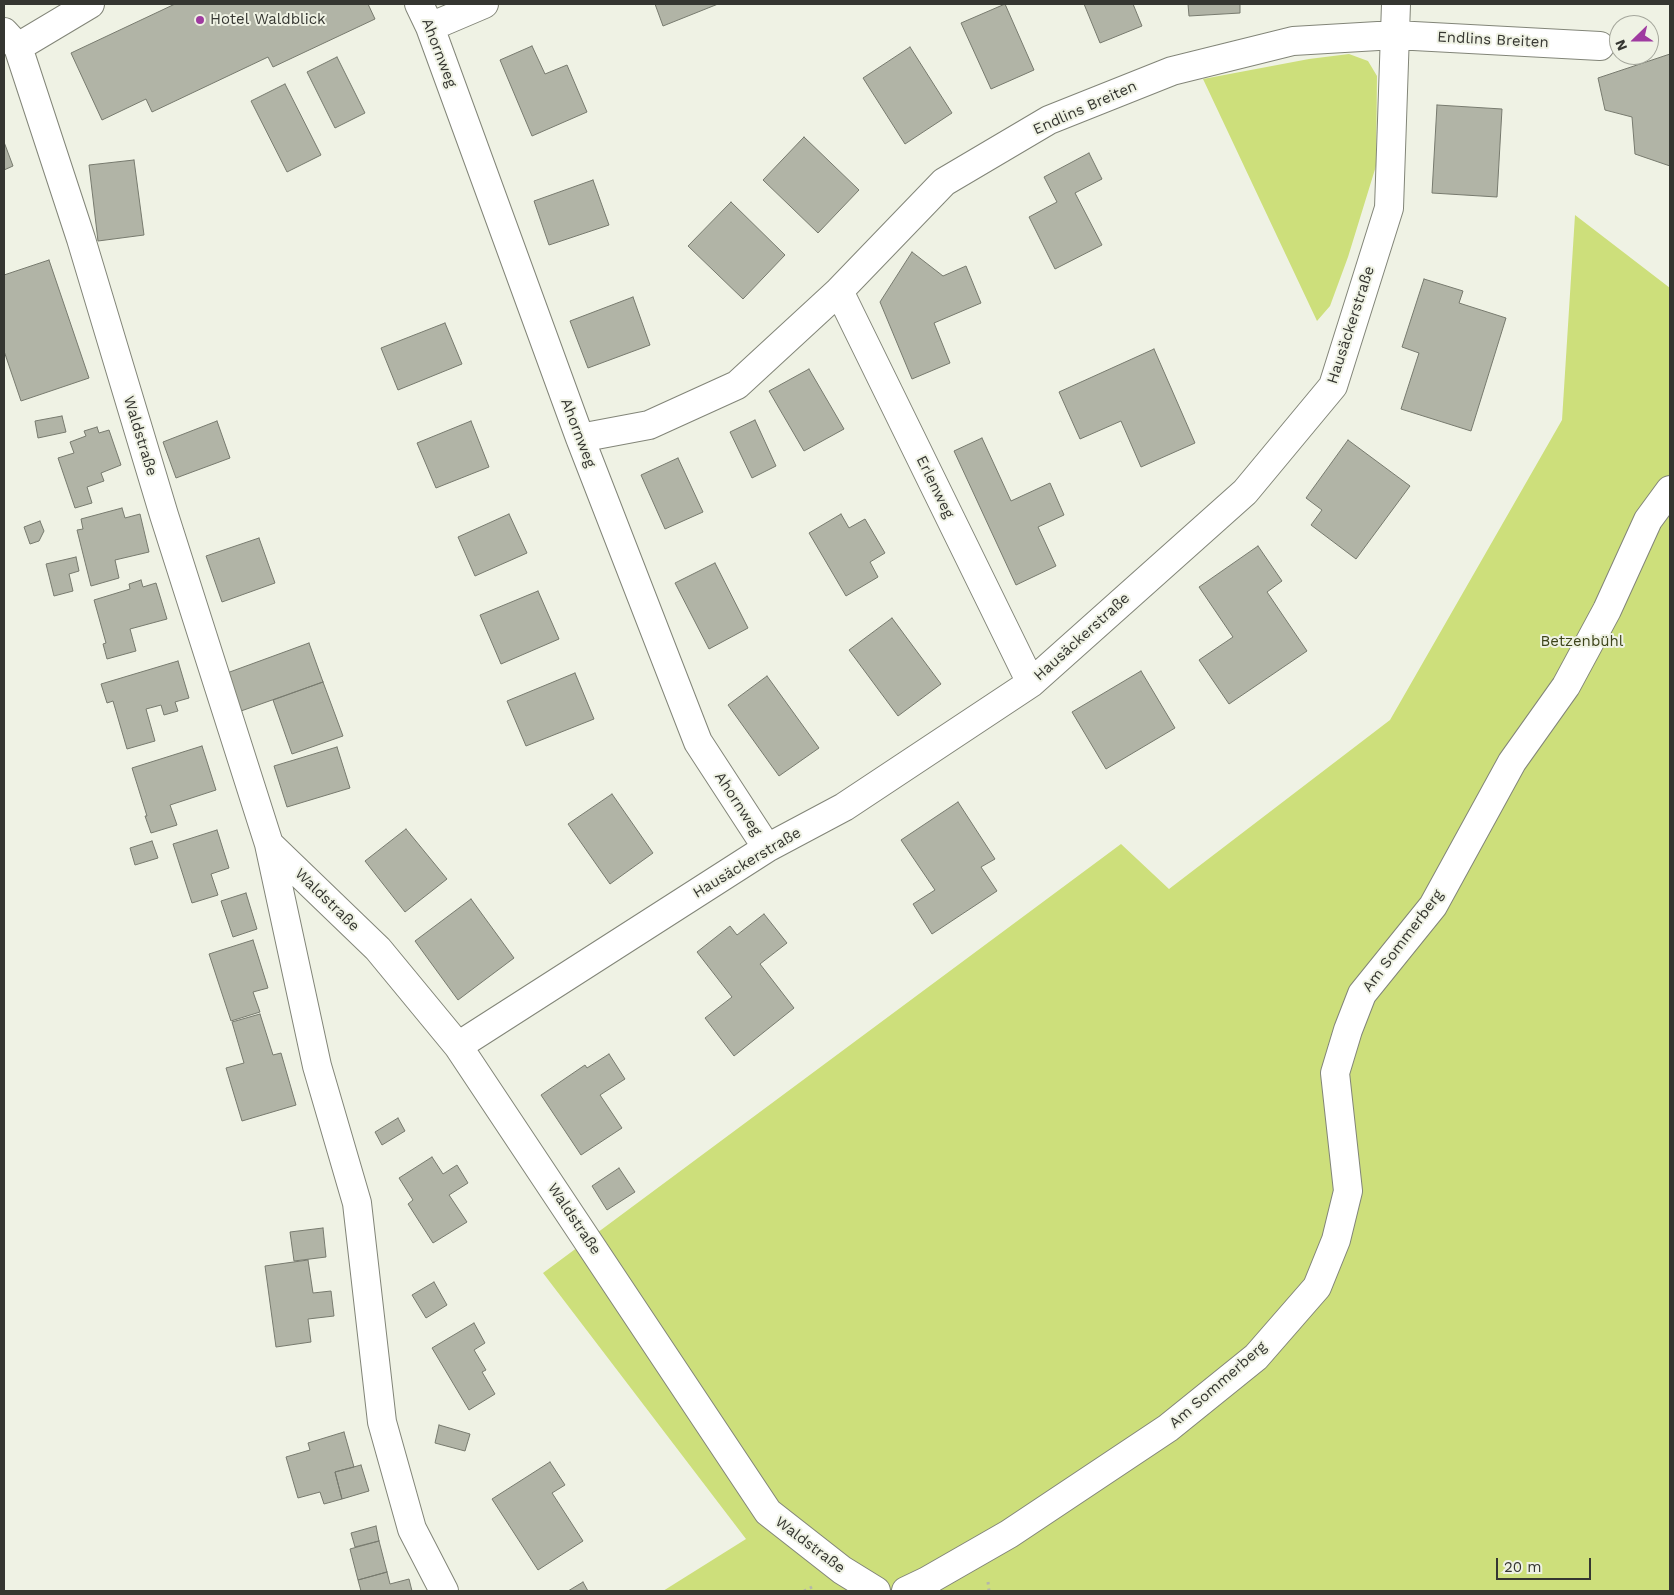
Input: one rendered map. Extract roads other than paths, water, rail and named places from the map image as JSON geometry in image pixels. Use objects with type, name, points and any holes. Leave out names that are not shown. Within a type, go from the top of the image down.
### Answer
[{"type":"street","points":[[11,40],[90,4]]},
{"type":"street","points":[[424,15],[484,4]]},
{"type":"street","name":"Hausäckerstraße","points":[[458,1046],[767,848],[844,807],[1030,683],[1245,492],[1333,386],[1390,208],[1396,4]]},
{"type":"street","name":"Ahornweg","points":[[424,15],[580,438],[698,742],[767,848]]},
{"type":"street","name":"Endlins Breiten","points":[[580,438],[649,425],[737,385],[839,291],[944,182],[1048,120],[1172,71],[1293,41],[1395,35],[1600,46]]},
{"type":"street","name":"Waldstraße","points":[[11,40],[81,239],[164,515],[269,844],[317,1066],[357,1203],[382,1422],[412,1529],[444,1591]]},
{"type":"street","name":"Erlenweg","points":[[839,291],[1030,683]]},
{"type":"street","name":"Am Sommerberg","points":[[906,1591],[927,1581],[1008,1534],[1168,1428],[1256,1357],[1317,1287],[1336,1240],[1348,1192],[1335,1073],[1348,1030],[1362,994],[1433,906],[1512,762],[1566,686],[1607,610],[1648,520],[1670,490]]},
{"type":"street","name":"Waldstraße","points":[[269,844],[378,948],[458,1046],[768,1512],[842,1570],[876,1591]]},
{"type":"place","name":"Hotel Waldblick","points":[[200,20]]},
{"type":"park label","name":"Betzenbühl","points":[[1582,642]]}]
